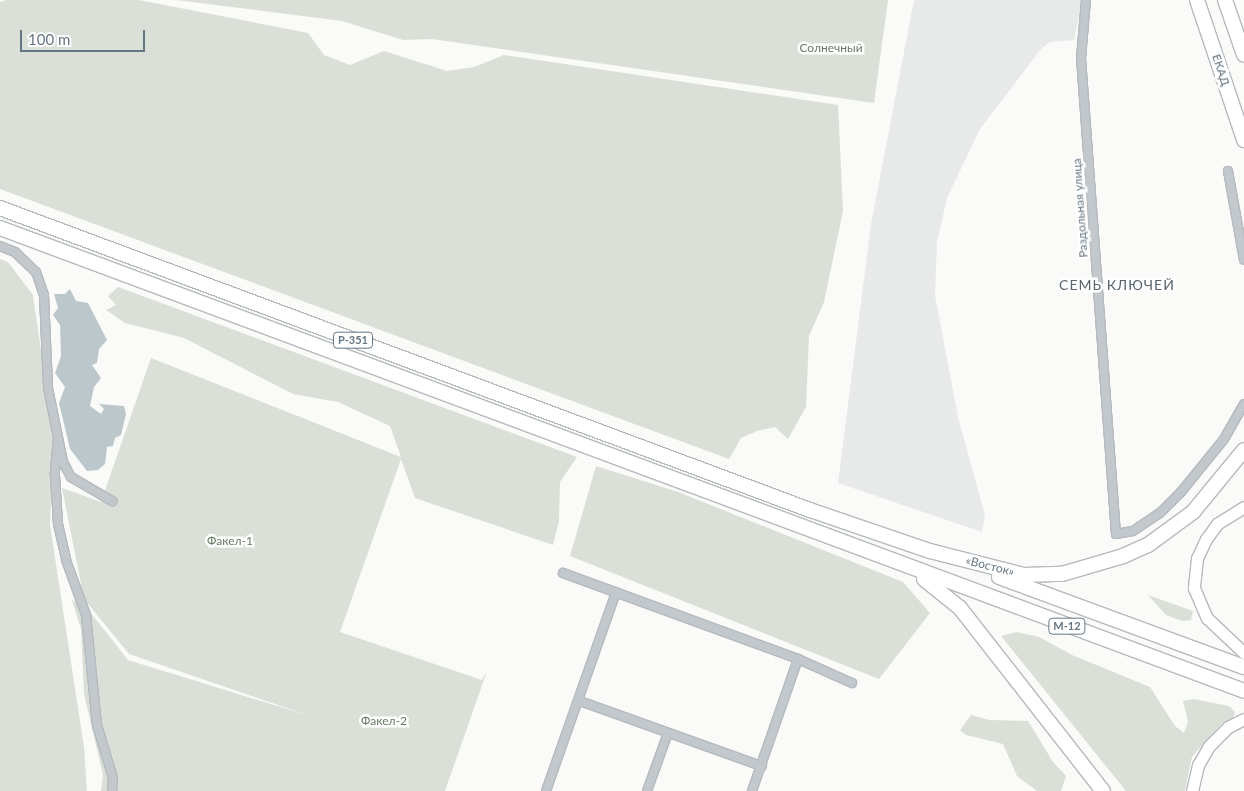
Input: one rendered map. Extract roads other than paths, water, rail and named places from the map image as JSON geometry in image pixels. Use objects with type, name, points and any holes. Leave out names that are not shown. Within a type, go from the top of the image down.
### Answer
[{"type":"highway","name":"ЕКАД","points":[[1197,0],[1244,140]]},
{"type":"highway","points":[[1225,0],[1244,55]]},
{"type":"highway","name":"«Восток»","points":[[0,208],[706,471],[930,551],[1036,576],[1090,567],[1148,545],[1174,529],[1193,512],[1244,450]]},
{"type":"highway","name":"Р-351","points":[[0,228],[699,488]]},
{"type":"highway","name":"М-12","points":[[699,488],[1244,691]]},
{"type":"highway","points":[[930,551],[1244,667]]},
{"type":"highway","points":[[891,560],[936,586],[960,608],[1102,791]]},
{"type":"main road","points":[[1244,508],[1217,524],[1206,539],[1197,558],[1194,588],[1207,618],[1244,653]]},
{"type":"main road","points":[[1192,791],[1198,764],[1209,746],[1228,727],[1244,719]]},
{"type":"street","name":"Раздольная улица","points":[[1086,0],[1081,58],[1116,534],[1133,531],[1160,513],[1181,492],[1224,439],[1244,404]]},
{"type":"street","points":[[1228,172],[1244,260]]},
{"type":"street","points":[[0,246],[15,252],[36,272],[44,295],[48,388],[62,462],[71,477],[112,501]]},
{"type":"street","points":[[58,437],[55,475],[58,524],[66,560],[86,615],[97,725],[113,778],[112,791]]},
{"type":"street","points":[[563,573],[798,659],[852,683]]},
{"type":"street","points":[[546,791],[580,701],[616,592]]},
{"type":"street","points":[[752,791],[798,659]]},
{"type":"street","points":[[580,701],[762,766]]},
{"type":"street","points":[[647,791],[668,733]]},
{"type":"district","name":"СЕМЬ КЛЮЧЕЙ","points":[[1117,285]]},
{"type":"park label","name":"Солнечный","points":[[831,48]]},
{"type":"park label","name":"Факел-1","points":[[230,541]]},
{"type":"park label","name":"Факел-2","points":[[384,721]]}]
